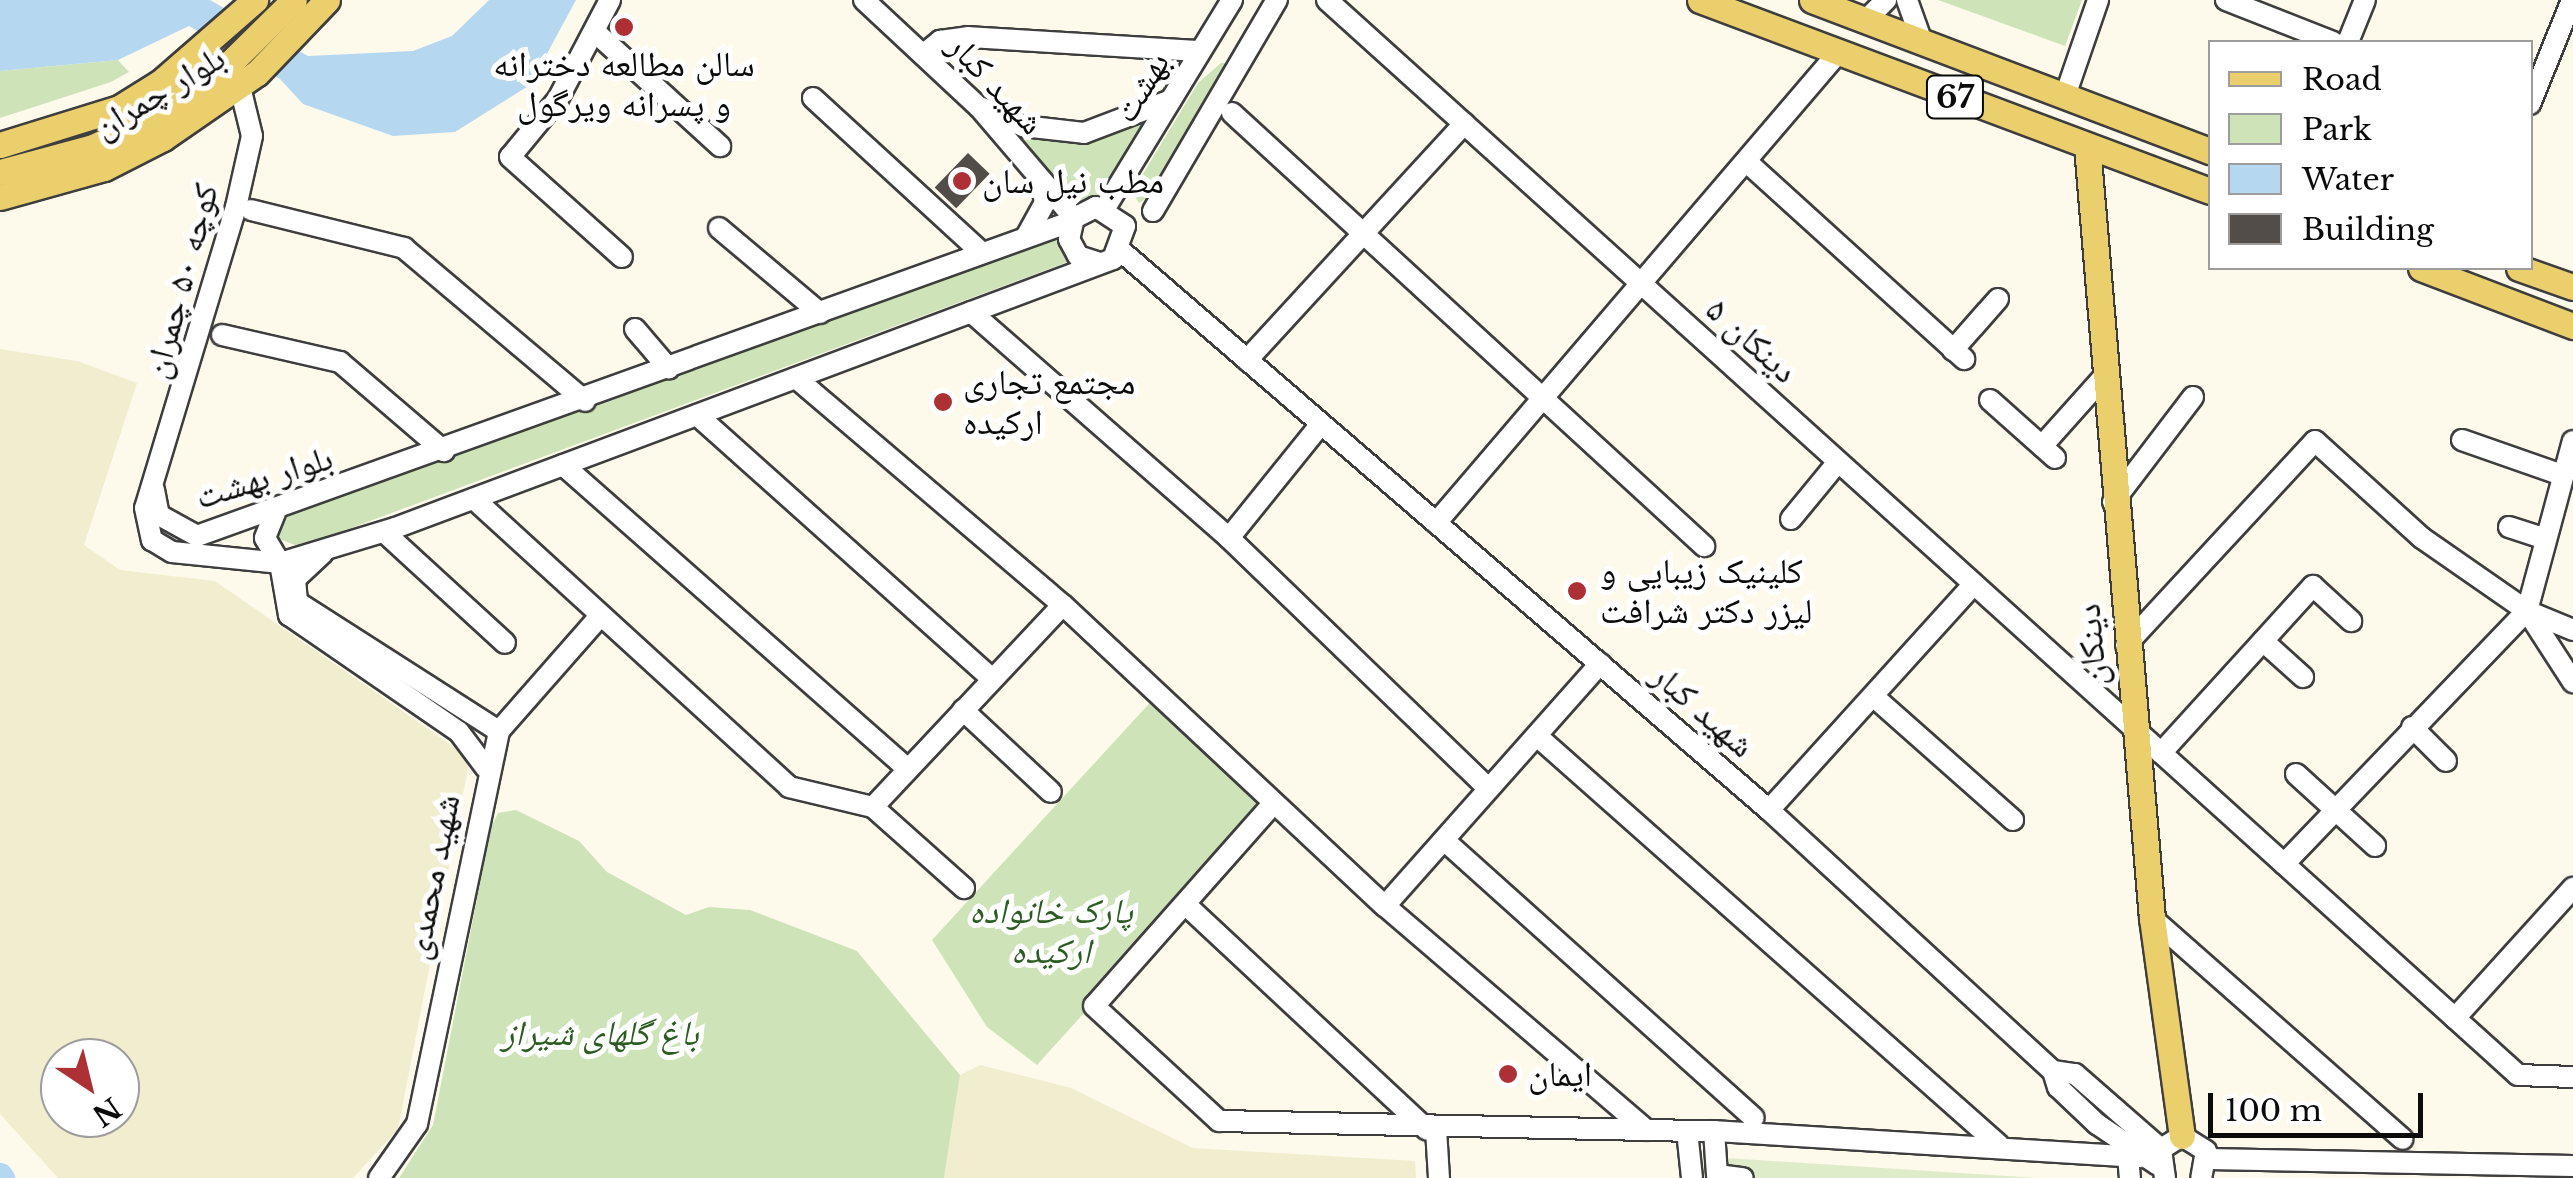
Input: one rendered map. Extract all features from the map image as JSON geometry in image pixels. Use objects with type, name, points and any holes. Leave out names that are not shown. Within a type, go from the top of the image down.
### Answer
[{"type":"main road","points":[[0,172],[93,147],[240,76],[294,0]]},
{"type":"main road","name":"بلوار چمران","points":[[0,198],[104,168],[294,40],[327,0]]},
{"type":"main road","name":"67","points":[[1700,0],[2208,189]]},
{"type":"main road","name":"67","points":[[1812,0],[2208,150]]},
{"type":"main road","name":"بلوار چمران","points":[[0,145],[118,108],[210,42],[250,6]]},
{"type":"main road","name":"دینکان","points":[[2087,146],[2101,380],[2152,918],[2156,1157]]},
{"type":"main road","points":[[2426,270],[2573,326]]},
{"type":"main road","points":[[2525,270],[2573,287]]},
{"type":"street","points":[[610,0],[558,99],[510,157],[622,256]]},
{"type":"street","name":"شهید کبار","points":[[864,0],[980,108],[1074,219]]},
{"type":"street","name":"بهشت","points":[[1105,208],[1232,0]]},
{"type":"street","points":[[1153,211],[1277,0]]},
{"type":"street","name":"۵ دینکان","points":[[1327,0],[2518,1075],[2573,1077]]},
{"type":"street","points":[[1908,0],[1921,39]]},
{"type":"street","points":[[2065,96],[2098,0]]},
{"type":"street","points":[[2226,0],[2328,40]]},
{"type":"street","points":[[2349,40],[2365,0]]},
{"type":"street","points":[[2533,97],[2572,0]]},
{"type":"street","points":[[1865,21],[1886,2]]},
{"type":"street","points":[[594,31],[720,146]]},
{"type":"street","points":[[924,54],[940,41],[968,37],[1200,51]]},
{"type":"street","points":[[1436,523],[1645,287],[1838,54]]},
{"type":"street","name":"کوچه ۵۰ چمران","points":[[154,490],[248,154],[240,76]]},
{"type":"street","points":[[813,98],[981,252]]},
{"type":"street","points":[[980,108],[1023,126],[1084,133],[1171,100]]},
{"type":"street","points":[[1232,113],[1704,546]]},
{"type":"street","points":[[1247,360],[1464,124]]},
{"type":"street","points":[[1748,163],[1959,355],[1998,299]]},
{"type":"street","points":[[1026,235],[1045,204],[1040,179]]},
{"type":"street","points":[[1105,208],[1125,226],[1121,251],[1099,264],[1072,248],[1074,219],[1105,208]]},
{"type":"street","points":[[251,210],[404,248],[584,400]]},
{"type":"street","name":"بلوار بهشت","points":[[154,490],[159,515],[196,536],[444,452],[1074,219]]},
{"type":"street","points":[[719,228],[820,313]]},
{"type":"street","name":"شهید کبار","points":[[1121,251],[1770,810],[2054,1071],[2058,1087],[2156,1157],[2196,1140],[2204,1168]]},
{"type":"street","name":"بلوار بهشت","points":[[154,490],[144,524],[159,547],[280,563],[384,532],[1099,264]]},
{"type":"street","points":[[972,312],[1229,538],[1391,690],[1489,790]]},
{"type":"street","points":[[635,329],[669,369]]},
{"type":"street","points":[[222,335],[340,362],[444,452]]},
{"type":"street","points":[[802,376],[1055,589],[1063,605],[1272,805],[1646,1130]]},
{"type":"street","points":[[1990,400],[2048,452],[2101,380]]},
{"type":"street","points":[[2112,502],[2194,396]]},
{"type":"street","points":[[697,415],[992,679]]},
{"type":"street","points":[[1229,538],[1321,424]]},
{"type":"street","points":[[2462,440],[2562,475]]},
{"type":"street","points":[[2126,645],[2316,441],[2422,538],[2527,611],[2573,630]]},
{"type":"street","points":[[2284,864],[2527,611],[2542,538],[2573,441]]},
{"type":"street","points":[[1791,519],[1838,462]]},
{"type":"street","points":[[563,465],[908,769]]},
{"type":"street","points":[[474,498],[789,786],[873,807],[964,888]]},
{"type":"street","points":[[275,512],[264,538],[280,563],[289,614],[459,732],[486,768]]},
{"type":"street","points":[[2510,527],[2542,538]]},
{"type":"street","points":[[384,532],[505,643]]},
{"type":"street","points":[[326,551],[295,579],[298,602],[500,731]]},
{"type":"street","points":[[1770,810],[1974,584]]},
{"type":"street","points":[[2161,753],[2313,586],[2351,621]]},
{"type":"street","points":[[873,807],[1063,605]]},
{"type":"street","points":[[2527,611],[2573,682]]},
{"type":"street","name":"شهید محمدی","points":[[379,1178],[417,1124],[486,768],[500,731],[601,614]]},
{"type":"street","points":[[2263,641],[2304,677]]},
{"type":"street","points":[[1385,906],[1600,664]]},
{"type":"street","points":[[1873,696],[2013,820]]},
{"type":"street","points":[[963,710],[1051,792]]},
{"type":"street","points":[[2412,727],[2446,761]]},
{"type":"street","points":[[1537,736],[1999,1145]]},
{"type":"street","points":[[2296,774],[2375,846]]},
{"type":"street","points":[[1272,805],[1094,1006],[1219,1121],[1431,1130],[1714,1131],[2156,1157]]},
{"type":"street","points":[[1444,840],[1754,1118]]},
{"type":"street","points":[[2454,1018],[2573,888]]},
{"type":"street","points":[[1184,904],[1431,1130],[1438,1178]]},
{"type":"street","points":[[2152,918],[2402,1139]]},
{"type":"street","points":[[1687,1131],[1692,1178]]},
{"type":"street","points":[[1714,1131],[1716,1175],[1744,1178]]},
{"type":"street","points":[[2130,1178],[2156,1157]]},
{"type":"street","points":[[2204,1168],[2573,1166]]},
{"type":"shaded area","points":[[0,349],[77,361],[137,383],[84,545],[120,570],[215,581],[470,758],[398,1129],[353,1178],[58,1178],[0,1114]]},
{"type":"shaded area","points":[[980,1065],[1071,1088],[1193,1148],[1415,1161],[1416,1178],[944,1178],[960,1075]]},
{"type":"green space","points":[[1938,0],[2082,0],[2065,46]]},
{"type":"green space","points":[[118,60],[129,72],[111,82],[0,118],[0,71]]},
{"type":"green space","points":[[1221,63],[1228,63],[1150,196],[1139,203],[1132,192],[1198,83]]},
{"type":"green space","points":[[1150,122],[1109,194],[1076,203],[1003,127],[1088,141]]},
{"type":"green space","points":[[1062,230],[1073,260],[300,547],[277,538],[287,515]]},
{"type":"green space","name":"پارک خانواده ارکیده","points":[[1157,695],[1272,805],[1037,1065],[987,1027],[932,940]]},
{"type":"green space","name":"باغ گلهای شیراز","points":[[516,810],[579,841],[607,872],[686,915],[709,907],[750,910],[857,951],[960,1075],[944,1178],[399,1178],[433,1125],[491,827],[498,813]]},
{"type":"green space","points":[[1695,1156],[2037,1178],[1698,1178]]},
{"type":"water","points":[[0,0],[210,0],[308,56],[413,51],[452,36],[489,0],[576,0],[530,85],[455,132],[393,136],[303,104],[280,79],[189,26],[118,60],[0,71]]},
{"type":"building","name":"مطب نیل سان","points":[[968,153],[990,174],[956,208],[935,188]]},
{"type":"place","name":"سالن مطالعه دخترانه و پسرانه ویرگول","points":[[624,27]]},
{"type":"place","name":"مطب نیل سان","points":[[962,181]]},
{"type":"place","name":"مجتمع تجاری ارکیده","points":[[943,402]]},
{"type":"place","name":"کلینیک زیبایی و لیزر دکتر شرافت","points":[[1577,591]]},
{"type":"place","name":"ایمان","points":[[1508,1074]]}]
